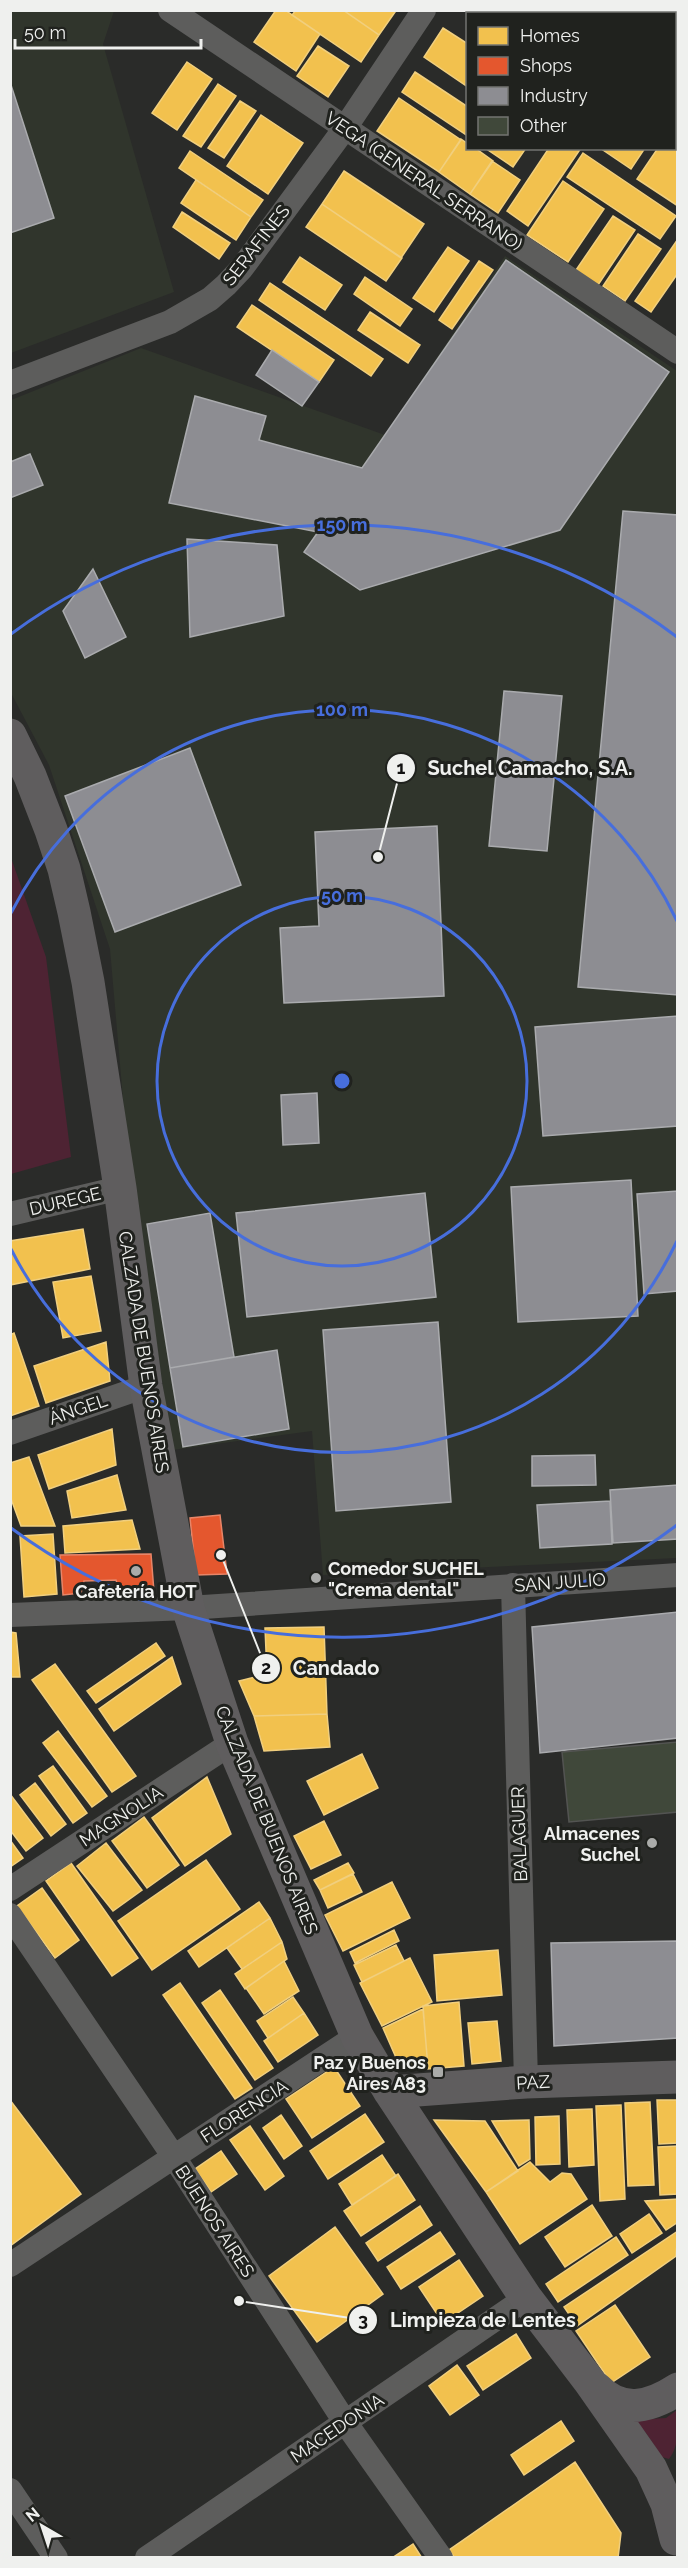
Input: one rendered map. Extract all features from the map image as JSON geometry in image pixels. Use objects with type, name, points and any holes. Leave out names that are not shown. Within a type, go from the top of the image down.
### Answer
[{"type":"street","name":"VEGA (GENERAL SERRANO)","points":[[170,10],[678,352]]},
{"type":"street","name":"SERAFINES","points":[[10,383],[170,322],[210,299],[226,285],[242,268],[345,128],[424,10]]},
{"type":"street","name":"CALZADA DE BUENOS AIRES","points":[[10,735],[30,776],[64,869],[88,982],[120,1188],[146,1386],[188,1608],[232,1743],[357,2036],[390,2092],[526,2298],[590,2382],[651,2469],[667,2504],[676,2541]]},
{"type":"street","name":"DUREGE","points":[[10,1214],[120,1188]]},
{"type":"street","name":"ÁNGEL","points":[[10,1433],[146,1386]]},
{"type":"street","name":"SAN JULIO","points":[[10,1615],[188,1608],[678,1575]]},
{"type":"street","name":"BALAGUER","points":[[513,1586],[526,2082]]},
{"type":"street","name":"MAGNOLIA","points":[[10,1889],[232,1743]]},
{"type":"street","name":"BUENOS AIRES","points":[[10,1915],[174,2157],[345,2422],[441,2558]]},
{"type":"street","name":"FLORENCIA","points":[[10,2265],[357,2036]]},
{"type":"street","name":"PAZ","points":[[390,2092],[526,2082],[678,2077]]},
{"type":"street","name":"MACEDONIA","points":[[147,2558],[526,2298]]},
{"type":"street","points":[[590,2382],[604,2397],[621,2406],[645,2404],[664,2398],[678,2388]]},
{"type":"street","points":[[10,2490],[56,2558]]},
{"type":"shaded area","points":[[11,11],[114,11],[103,44],[174,292],[11,353]]},
{"type":"shaded area","points":[[505,256],[677,371],[677,1558],[323,1575],[312,1431],[172,1450],[125,1122],[110,949],[49,765],[11,693],[11,400],[141,348],[385,435]]},
{"type":"shaded area","points":[[10,855],[46,957],[71,1157],[11,1174]]},
{"type":"shaded area","points":[[677,2410],[676,2442],[669,2459],[662,2457],[646,2433],[633,2420],[666,2418]]},
{"type":"building: Homes","points":[[276,10],[285,10],[320,34],[296,71],[254,42]]},
{"type":"building: Homes","points":[[296,10],[343,10],[379,35],[361,62],[292,15]]},
{"type":"building: Homes","points":[[343,10],[393,10],[395,12],[379,35]]},
{"type":"building: Homes","points":[[532,10],[574,10],[573,12],[534,12]]},
{"type":"building: Homes","points":[[638,10],[676,10],[675,12],[637,12]]},
{"type":"building: Homes","points":[[678,26],[678,65],[676,68],[676,28]]},
{"type":"building: Homes","points":[[443,28],[466,43],[466,86],[424,57]]},
{"type":"building: Homes","points":[[318,46],[349,66],[328,97],[297,76]]},
{"type":"building: Homes","points":[[187,62],[212,79],[177,130],[152,113]]},
{"type":"building: Homes","points":[[415,72],[466,106],[466,135],[402,92]]},
{"type":"building: Homes","points":[[218,84],[236,96],[201,147],[183,136]]},
{"type":"building: Homes","points":[[399,98],[461,140],[439,172],[377,131]]},
{"type":"building: Homes","points":[[240,101],[256,111],[224,158],[208,148]]},
{"type":"building: Homes","points":[[676,101],[678,102],[678,138],[676,137]]},
{"type":"building: Homes","points":[[261,115],[303,143],[268,194],[227,166]]},
{"type":"building: Homes","points":[[461,139],[466,143],[466,150],[478,150],[493,161],[470,194],[439,172]]},
{"type":"building: Homes","points":[[676,147],[678,148],[678,206],[637,179],[657,150],[676,150]]},
{"type":"building: Homes","points":[[488,150],[525,150],[513,167]]},
{"type":"building: Homes","points":[[548,150],[580,150],[528,226],[507,211]]},
{"type":"building: Homes","points":[[603,150],[644,150],[631,169]]},
{"type":"building: Homes","points":[[190,151],[263,200],[251,217],[179,168]]},
{"type":"building: Homes","points":[[583,153],[676,216],[660,239],[567,177]]},
{"type":"building: Homes","points":[[492,161],[520,180],[498,213],[470,194]]},
{"type":"building: Homes","points":[[344,171],[424,224],[401,258],[322,204]]},
{"type":"building: Homes","points":[[196,180],[251,217],[236,240],[181,203]]},
{"type":"building: Homes","points":[[563,181],[604,209],[568,262],[527,235]]},
{"type":"building: Homes","points":[[322,204],[402,258],[386,281],[306,227]]},
{"type":"building: Homes","points":[[182,212],[230,243],[219,259],[173,227]]},
{"type":"building: Homes","points":[[613,216],[635,230],[598,285],[576,270]]},
{"type":"building: Homes","points":[[638,234],[661,249],[625,301],[603,286]]},
{"type":"building: Homes","points":[[678,239],[678,273],[651,312],[635,301]]},
{"type":"building: Homes","points":[[448,247],[469,261],[434,312],[413,298]]},
{"type":"building: Homes","points":[[300,257],[342,285],[325,310],[283,282]]},
{"type":"building: Homes","points":[[479,261],[493,270],[452,329],[439,320]]},
{"type":"building: Homes","points":[[365,277],[412,309],[400,326],[354,294]]},
{"type":"building: Homes","points":[[270,283],[383,359],[371,376],[259,300]]},
{"type":"building: Homes","points":[[252,305],[334,360],[319,382],[237,327]]},
{"type":"building: Homes","points":[[370,312],[420,345],[408,363],[358,330]]},
{"type":"building: Homes","points":[[83,1229],[90,1269],[10,1285],[10,1241]]},
{"type":"building: Homes","points":[[91,1276],[101,1331],[63,1338],[53,1282]]},
{"type":"building: Homes","points":[[14,1333],[39,1406],[10,1416],[10,1335]]},
{"type":"building: Homes","points":[[106,1342],[110,1381],[46,1403],[34,1366]]},
{"type":"building: Homes","points":[[112,1429],[116,1465],[49,1489],[38,1455]]},
{"type":"building: Homes","points":[[29,1457],[55,1526],[21,1526],[10,1496],[10,1463]]},
{"type":"building: Homes","points":[[117,1475],[126,1510],[72,1518],[67,1491]]},
{"type":"building: Homes","points":[[132,1520],[140,1549],[65,1553],[63,1526]]},
{"type":"building: Homes","points":[[53,1534],[57,1594],[24,1597],[20,1536]]},
{"type":"building: Homes","points":[[324,1627],[327,1714],[254,1716],[239,1681],[267,1674],[265,1628]]},
{"type":"building: Homes","points":[[10,1632],[16,1633],[20,1677],[10,1677]]},
{"type":"building: Homes","points":[[156,1643],[165,1656],[96,1703],[87,1691]]},
{"type":"building: Homes","points":[[172,1657],[181,1684],[114,1731],[99,1709]]},
{"type":"building: Homes","points":[[55,1664],[136,1776],[112,1792],[32,1680]]},
{"type":"building: Homes","points":[[327,1714],[330,1747],[264,1751],[254,1716]]},
{"type":"building: Homes","points":[[58,1731],[107,1796],[92,1807],[43,1743]]},
{"type":"building: Homes","points":[[362,1754],[378,1788],[324,1815],[307,1781]]},
{"type":"building: Homes","points":[[53,1766],[87,1813],[73,1823],[39,1776]]},
{"type":"building: Homes","points":[[207,1777],[231,1834],[185,1866],[152,1818]]},
{"type":"building: Homes","points":[[35,1783],[66,1824],[51,1836],[20,1795]]},
{"type":"building: Homes","points":[[10,1794],[43,1838],[26,1851],[10,1830]]},
{"type":"building: Homes","points":[[144,1817],[179,1865],[147,1888],[112,1841]]},
{"type":"building: Homes","points":[[324,1821],[341,1855],[311,1869],[294,1836]]},
{"type":"building: Homes","points":[[10,1840],[23,1858],[10,1867]]},
{"type":"building: Homes","points":[[106,1843],[142,1890],[113,1911],[77,1866]]},
{"type":"building: Homes","points":[[206,1860],[240,1909],[152,1970],[118,1921]]},
{"type":"building: Homes","points":[[71,1863],[138,1958],[112,1976],[46,1881]]},
{"type":"building: Homes","points":[[348,1863],[354,1873],[320,1890],[314,1880]]},
{"type":"building: Homes","points":[[353,1874],[362,1892],[328,1908],[320,1890]]},
{"type":"building: Homes","points":[[392,1882],[410,1918],[343,1951],[325,1915]]},
{"type":"building: Homes","points":[[42,1888],[79,1940],[55,1958],[17,1906]]},
{"type":"building: Homes","points":[[259,1902],[270,1918],[199,1967],[188,1951]]},
{"type":"building: Homes","points":[[270,1918],[282,1942],[242,1969],[227,1948]]},
{"type":"building: Homes","points":[[394,1930],[399,1941],[355,1963],[350,1952]]},
{"type":"building: Homes","points":[[282,1942],[287,1959],[245,1989],[235,1974]]},
{"type":"building: Homes","points":[[396,1945],[404,1961],[362,1982],[354,1965]]},
{"type":"building: Homes","points":[[498,1950],[502,1995],[437,2001],[434,1955]]},
{"type":"building: Homes","points":[[410,1958],[432,2002],[382,2026],[360,1983]]},
{"type":"building: Homes","points":[[284,1961],[299,1991],[264,2014],[246,1988]]},
{"type":"building: Homes","points":[[180,1983],[252,2088],[235,2099],[163,1995]]},
{"type":"building: Homes","points":[[220,1990],[273,2068],[255,2080],[202,2003]]},
{"type":"building: Homes","points":[[293,1997],[304,2013],[268,2038],[257,2021]]},
{"type":"building: Homes","points":[[459,2002],[464,2066],[428,2069],[423,2006]]},
{"type":"building: Homes","points":[[423,2009],[428,2067],[401,2069],[383,2028]]},
{"type":"building: Homes","points":[[304,2013],[318,2035],[278,2062],[264,2041]]},
{"type":"building: Homes","points":[[497,2021],[501,2061],[472,2064],[468,2023]]},
{"type":"building: Homes","points":[[334,2067],[360,2106],[312,2138],[286,2099]]},
{"type":"building: Homes","points":[[10,2100],[81,2194],[10,2246]]},
{"type":"building: Homes","points":[[657,2100],[678,2100],[678,2143],[659,2144]]},
{"type":"building: Homes","points":[[650,2102],[654,2185],[628,2186],[625,2103]]},
{"type":"building: Homes","points":[[621,2105],[625,2199],[600,2201],[596,2106]]},
{"type":"building: Homes","points":[[592,2109],[594,2165],[569,2167],[567,2110]]},
{"type":"building: Homes","points":[[365,2114],[384,2142],[328,2179],[310,2151]]},
{"type":"building: Homes","points":[[281,2115],[302,2146],[284,2159],[263,2128]]},
{"type":"building: Homes","points":[[559,2116],[560,2164],[536,2165],[535,2117]]},
{"type":"building: Homes","points":[[434,2120],[485,2121],[518,2171],[486,2192]]},
{"type":"building: Homes","points":[[529,2120],[530,2159],[519,2166],[492,2121]]},
{"type":"building: Homes","points":[[250,2126],[284,2176],[265,2190],[230,2140]]},
{"type":"building: Homes","points":[[678,2146],[678,2194],[660,2195],[658,2147]]},
{"type":"building: Homes","points":[[221,2151],[237,2174],[211,2192],[195,2169]]},
{"type":"building: Homes","points":[[382,2155],[396,2176],[352,2205],[339,2184]]},
{"type":"building: Homes","points":[[530,2162],[550,2182],[562,2173],[571,2174],[587,2199],[520,2244],[486,2192]]},
{"type":"building: Homes","points":[[398,2174],[415,2200],[361,2236],[344,2211]]},
{"type":"building: Homes","points":[[678,2199],[678,2222],[666,2230],[645,2201]]},
{"type":"building: Homes","points":[[592,2205],[612,2236],[565,2267],[545,2237]]},
{"type":"building: Homes","points":[[420,2206],[432,2225],[378,2261],[366,2243]]},
{"type":"building: Homes","points":[[649,2214],[662,2233],[632,2253],[620,2234]]},
{"type":"building: Homes","points":[[335,2227],[383,2294],[317,2342],[269,2276]]},
{"type":"building: Homes","points":[[678,2231],[676,2256],[577,2326],[564,2307]]},
{"type":"building: Homes","points":[[440,2232],[455,2254],[401,2289],[387,2267]]},
{"type":"building: Homes","points":[[616,2237],[628,2255],[558,2302],[546,2284]]},
{"type":"building: Homes","points":[[459,2260],[483,2296],[443,2323],[419,2287]]},
{"type":"building: Homes","points":[[615,2305],[650,2357],[611,2383],[576,2331]]},
{"type":"building: Homes","points":[[516,2334],[531,2358],[483,2390],[467,2366]]},
{"type":"building: Homes","points":[[457,2365],[479,2395],[450,2415],[429,2386]]},
{"type":"building: Homes","points":[[561,2421],[574,2441],[524,2475],[511,2455]]},
{"type":"building: Homes","points":[[575,2462],[621,2533],[618,2558],[455,2558],[449,2550]]},
{"type":"building: Homes","points":[[413,2544],[422,2558],[392,2558]]},
{"type":"building: Shops","points":[[220,1515],[227,1574],[196,1575],[190,1518]]},
{"type":"building: Shops","points":[[151,1554],[154,1592],[120,1593],[116,1580],[84,1581],[81,1593],[63,1595],[60,1555]]},
{"type":"building: Industry","points":[[10,82],[54,218],[10,233]]},
{"type":"building: Industry","points":[[506,260],[669,372],[560,530],[360,590],[304,552],[318,532],[169,503],[195,396],[266,416],[259,440],[362,468]]},
{"type":"building: Industry","points":[[272,350],[319,382],[302,406],[256,375]]},
{"type":"building: Industry","points":[[30,454],[43,485],[10,498],[10,462]]},
{"type":"building: Industry","points":[[623,511],[678,515],[678,995],[578,987]]},
{"type":"building: Industry","points":[[187,539],[277,545],[284,616],[190,637]]},
{"type":"building: Industry","points":[[93,569],[126,637],[85,658],[63,611]]},
{"type":"building: Industry","points":[[504,691],[562,696],[547,851],[489,846]]},
{"type":"building: Industry","points":[[190,748],[241,885],[115,932],[65,796]]},
{"type":"building: Industry","points":[[437,826],[444,996],[284,1003],[280,928],[319,926],[315,832]]},
{"type":"building: Industry","points":[[678,1016],[678,1126],[543,1136],[535,1027]]},
{"type":"building: Industry","points":[[317,1093],[319,1143],[283,1145],[281,1095]]},
{"type":"building: Industry","points":[[631,1180],[638,1316],[518,1322],[511,1187]]},
{"type":"building: Industry","points":[[678,1191],[678,1291],[644,1294],[637,1194]]},
{"type":"building: Industry","points":[[425,1193],[436,1297],[247,1317],[236,1213]]},
{"type":"building: Industry","points":[[210,1213],[234,1357],[170,1368],[147,1224]]},
{"type":"building: Industry","points":[[438,1322],[451,1502],[336,1511],[323,1330]]},
{"type":"building: Industry","points":[[277,1350],[289,1429],[183,1447],[170,1368]]},
{"type":"building: Industry","points":[[595,1455],[596,1485],[532,1486],[532,1456]]},
{"type":"building: Industry","points":[[678,1485],[678,1539],[613,1543],[610,1490]]},
{"type":"building: Industry","points":[[610,1501],[612,1544],[540,1548],[537,1505]]},
{"type":"building: Industry","points":[[678,1612],[678,1738],[540,1753],[532,1627]]},
{"type":"building: Industry","points":[[678,1941],[678,2038],[554,2046],[551,1943]]},
{"type":"building: Other","points":[[678,1742],[678,1812],[569,1822],[562,1752]]},
{"type":"place","name":"Suchel Camacho, S.A.","points":[[378,857]]},
{"type":"place","name":"Candado","points":[[221,1555]]},
{"type":"place","name":"Cafetería HOT","points":[[136,1571]]},
{"type":"place","name":"Comedor SUCHEL \"Crema dental\"","points":[[316,1578]]},
{"type":"place","name":"Almacenes Suchel","points":[[652,1843]]},
{"type":"place","name":"Paz y Buenos Aires A83","points":[[438,2072]]},
{"type":"place","name":"Limpieza de Lentes","points":[[239,2301]]}]
